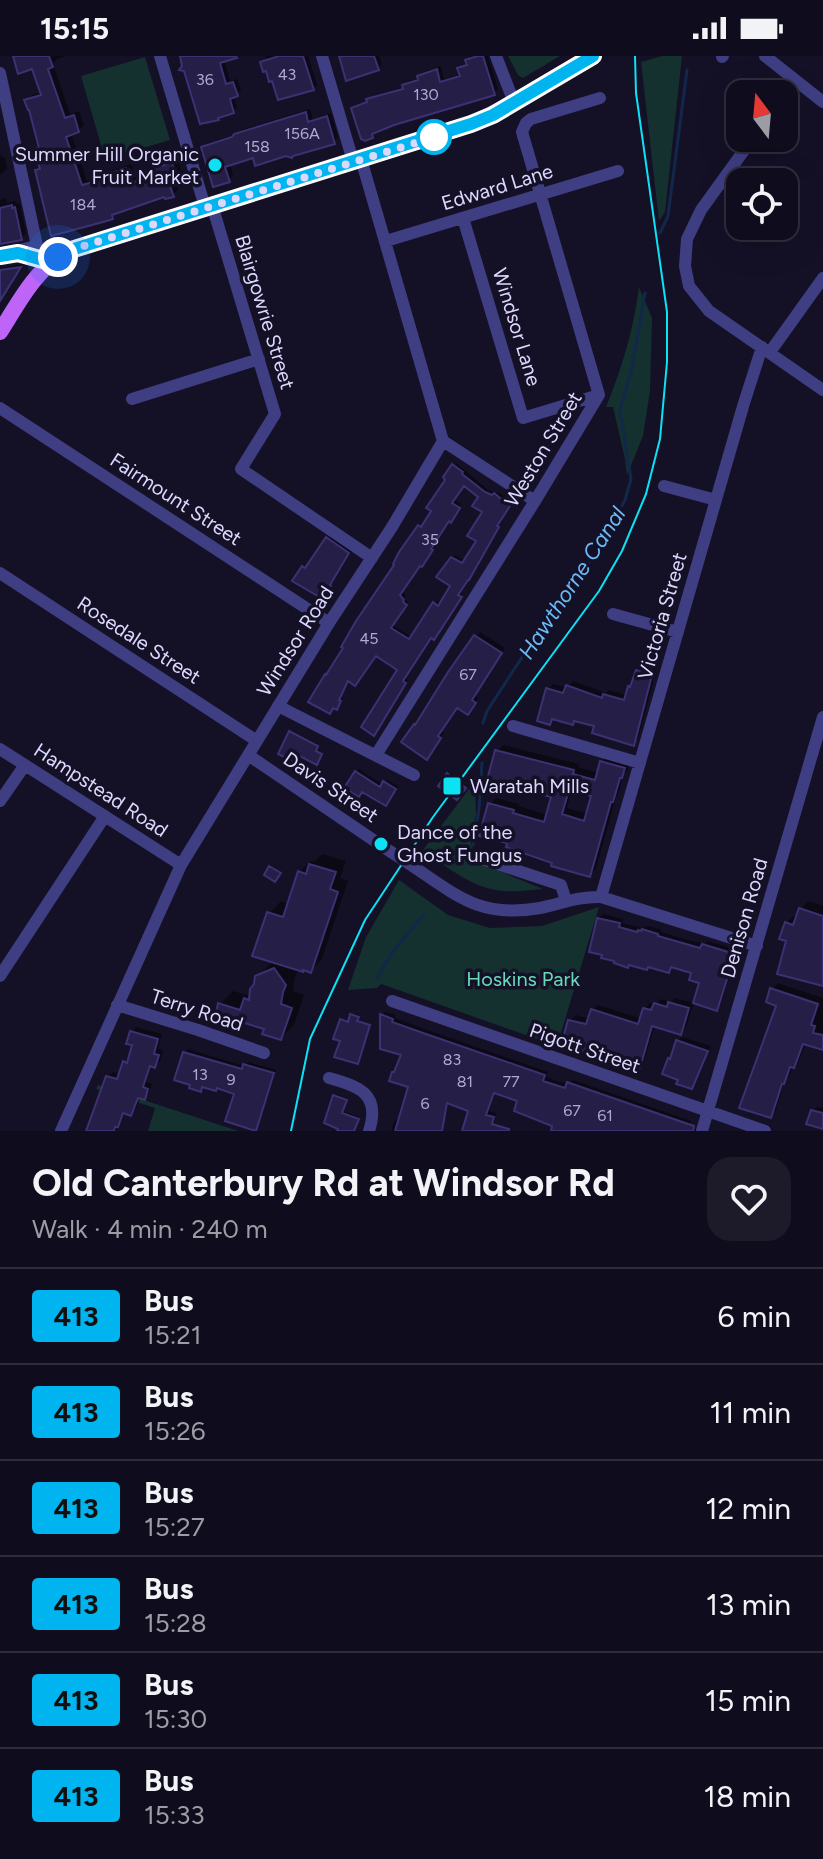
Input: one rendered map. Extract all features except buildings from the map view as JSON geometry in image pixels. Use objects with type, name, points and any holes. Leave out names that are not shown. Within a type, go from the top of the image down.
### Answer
[{"type":"main road","points":[[1,329],[34,279],[50,262],[74,249],[471,124],[493,115],[593,56]]},
{"type":"street","name":"Blairgowrie Street","points":[[160,56],[275,414],[241,469],[372,558]]},
{"type":"street","points":[[322,56],[386,241],[443,441],[535,501]]},
{"type":"street","points":[[496,56],[515,102]]},
{"type":"street","points":[[765,56],[795,80]]},
{"type":"street","points":[[0,73],[37,246],[50,262]]},
{"type":"street","points":[[798,82],[823,102]]},
{"type":"street","name":"Weston Street","points":[[376,755],[599,395],[522,132],[531,119],[600,98]]},
{"type":"street","points":[[743,152],[701,210],[687,239],[685,266],[689,286],[709,311],[823,390]]},
{"type":"street","name":"Edward Lane","points":[[386,241],[618,171]]},
{"type":"street","name":"Windsor Lane","points":[[463,218],[523,418],[599,395]]},
{"type":"street","points":[[18,253],[22,248],[37,246]]},
{"type":"street","points":[[0,256],[18,253],[50,262]]},
{"type":"street","name":"Victoria Street","points":[[601,897],[716,500],[766,350],[823,278]]},
{"type":"street","points":[[132,399],[259,359]]},
{"type":"street","name":"Fairmount Street","points":[[0,408],[329,623]]},
{"type":"street","name":"Windsor Road","points":[[61,1131],[181,865],[443,441]]},
{"type":"street","points":[[664,486],[716,500]]},
{"type":"street","name":"Rosedale Street","points":[[0,573],[257,741]]},
{"type":"street","points":[[613,614],[678,632]]},
{"type":"street","points":[[278,706],[414,775]]},
{"type":"street","name":"Denison Road","points":[[702,1131],[823,717]]},
{"type":"street","points":[[513,726],[640,763]]},
{"type":"street","name":"Hampstead Road","points":[[0,749],[181,865]]},
{"type":"street","name":"Davis Street","points":[[248,755],[472,904],[488,909],[518,911],[601,897],[757,946]]},
{"type":"street","points":[[0,801],[25,765]]},
{"type":"street","points":[[0,976],[105,816]]},
{"type":"street","points":[[476,857],[561,885],[566,901]]},
{"type":"street","name":"Pigott Street","points":[[392,1001],[765,1131]]},
{"type":"street","name":"Terry Road","points":[[117,1005],[264,1053]]},
{"type":"street","points":[[329,1078],[354,1085],[364,1092],[373,1110],[369,1131]]},
{"type":"green space","points":[[508,56],[560,56],[523,78],[518,75]]},
{"type":"green space","points":[[662,56],[682,56],[665,212],[659,221],[641,62]]},
{"type":"green space","points":[[145,57],[170,140],[105,159],[81,76]]},
{"type":"green space","points":[[639,287],[652,318],[650,391],[643,436],[627,475],[613,407],[606,407],[627,348]]},
{"type":"green space","points":[[475,781],[476,814],[471,844],[477,862],[543,889],[509,891],[482,886],[461,876],[423,850]]},
{"type":"green space","name":"Hoskins Park","points":[[399,880],[448,915],[490,928],[542,926],[599,907],[557,1046],[381,984],[377,988],[348,990],[366,937]]},
{"type":"green space","points":[[98,1085],[238,1131],[148,1131],[155,1108],[96,1089]]},
{"type":"waterway","name":"Hawthorne Canal","points":[[660,233],[668,216],[687,70]]},
{"type":"waterway","name":"Hawthorne Canal","points":[[483,723],[487,711],[554,608],[595,555],[625,500],[631,479],[620,410],[632,368],[645,293]]},
{"type":"waterway","name":"Hawthorne Canal","points":[[473,845],[482,763]]},
{"type":"waterway","points":[[377,978],[392,953],[424,914]]},
{"type":"tram line","points":[[291,1131],[310,1039],[365,920],[433,817],[599,591],[622,551],[646,494],[660,439],[667,362],[667,312],[636,93],[635,56]]},
{"type":"bus line","name":"413","points":[[0,256],[18,253],[50,262],[74,249],[444,134],[493,115],[593,56]]},
{"type":"place","name":"Summer Hill Organic Fruit Market","points":[[215,165]]},
{"type":"place","name":"Waratah Mills","points":[[452,786]]},
{"type":"place","name":"Dance of the Ghost Fungus","points":[[381,844]]},
{"type":"route","points":[[58,257],[74,249],[205,207],[444,134],[434,137]]}]
